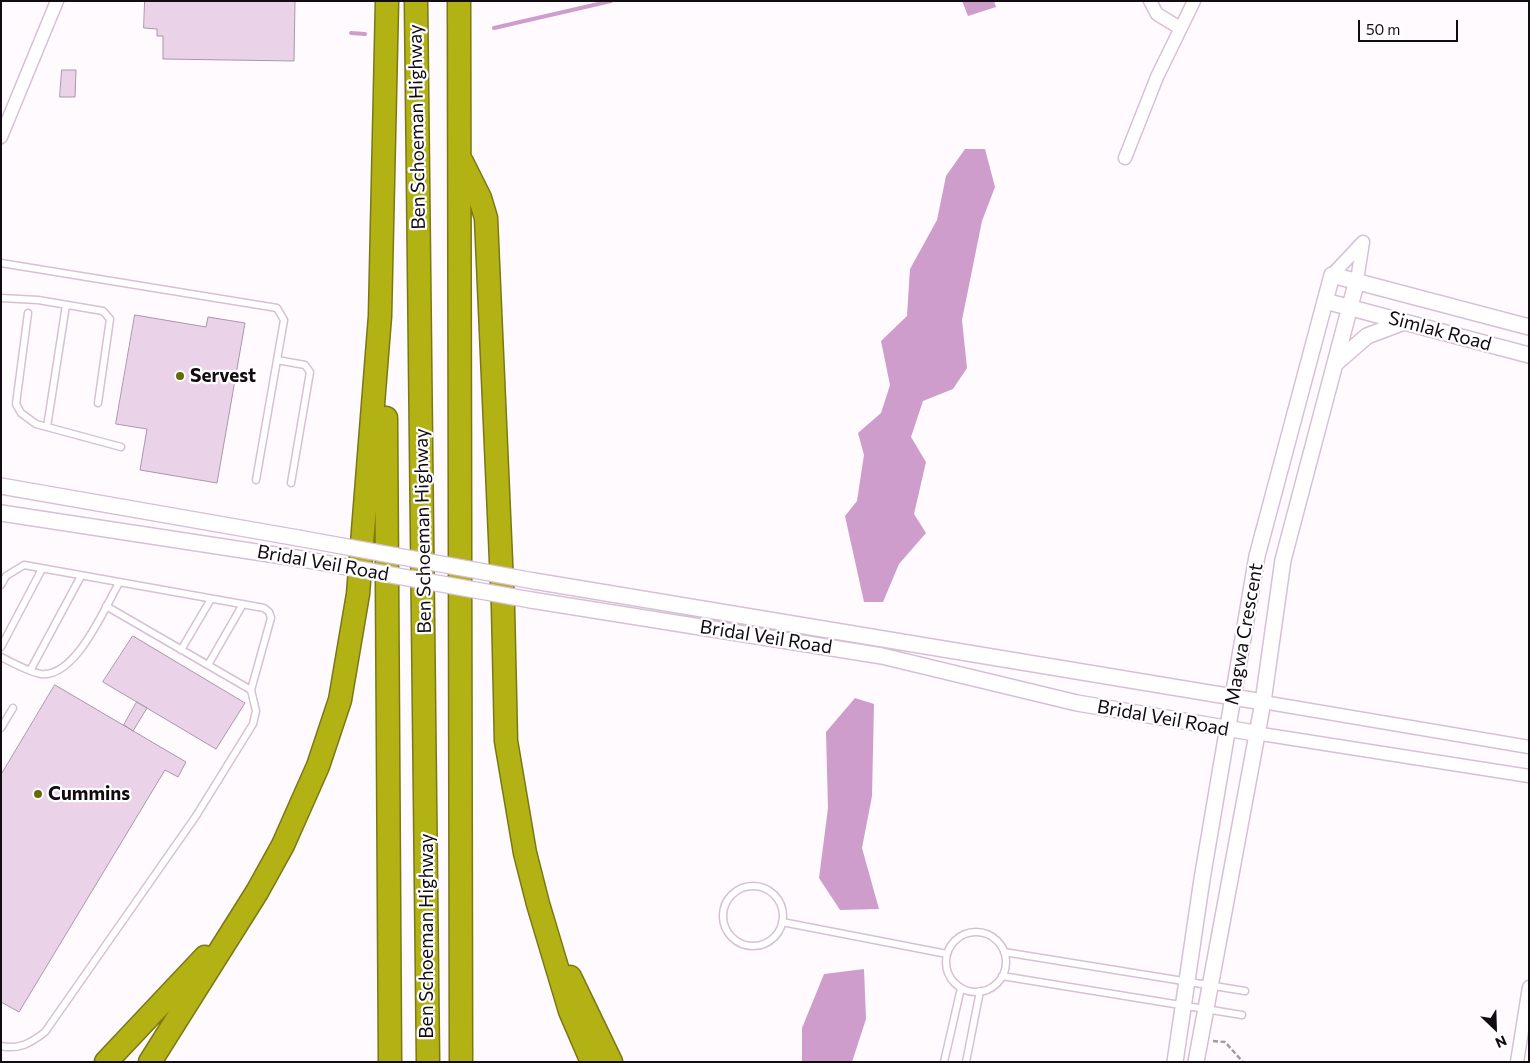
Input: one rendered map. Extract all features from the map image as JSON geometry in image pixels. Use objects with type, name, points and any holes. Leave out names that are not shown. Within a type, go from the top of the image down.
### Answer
[{"type":"highway","points":[[150,1062],[257,892],[283,846],[318,766],[340,700],[358,594],[380,316],[388,1]]},
{"type":"highway","name":"Ben Schoeman Highway","points":[[416,1],[428,1062]]},
{"type":"highway","name":"Ben Schoeman Highway","points":[[459,1],[461,1062]]},
{"type":"highway","points":[[460,159],[480,198],[486,218],[503,607],[506,741],[525,853],[570,1010],[592,1062]]},
{"type":"highway","points":[[383,238],[388,528],[390,1062]]},
{"type":"highway","points":[[106,1062],[210,952],[257,892]]},
{"type":"highway","points":[[548,934],[611,1062]]},
{"type":"street","points":[[1,137],[56,1]]},
{"type":"street","points":[[1150,1],[1157,14],[1180,28]]},
{"type":"street","points":[[1125,158],[1157,77],[1194,1]]},
{"type":"street","points":[[1332,275],[1363,242],[1357,280]]},
{"type":"street","name":"Simlak Road","points":[[1332,275],[1357,280],[1529,327]]},
{"type":"street","name":"Magwa Crescent","points":[[1175,1062],[1202,879],[1257,556],[1332,275]]},
{"type":"street","name":"Magwa Crescent","points":[[1196,1062],[1255,733],[1263,702],[1283,560],[1357,280]]},
{"type":"street","name":"Simlak Road","points":[[1325,301],[1529,355]]},
{"type":"street","points":[[1335,364],[1367,336],[1404,322]]},
{"type":"street","points":[[1,478],[131,508]]},
{"type":"street","name":"Bridal Veil Road","points":[[1,486],[534,581],[1529,747]]},
{"type":"street","name":"Bridal Veil Road","points":[[1,513],[302,559],[531,600],[882,656],[1077,703],[1228,729],[1529,776]]},
{"type":"street","points":[[1517,1062],[1529,987]]},
{"type":"lane","points":[[1,263],[277,308],[284,320],[256,480]]},
{"type":"lane","points":[[1,298],[103,311],[110,319],[98,403]]},
{"type":"lane","points":[[47,427],[66,305]]},
{"type":"lane","points":[[28,313],[16,404],[21,413],[28,420],[47,427],[121,447]]},
{"type":"lane","points":[[277,360],[305,365],[310,372],[291,483]]},
{"type":"lane","points":[[1,585],[6,576],[17,568],[24,566],[264,608],[271,618],[251,690],[256,710],[253,724],[196,816],[45,1032],[30,1044],[11,1048],[1,1046]]},
{"type":"lane","points":[[1,647],[42,569]]},
{"type":"lane","points":[[31,670],[81,576]]},
{"type":"lane","points":[[1,657],[42,674],[58,670],[78,656],[119,583]]},
{"type":"lane","points":[[182,650],[211,599]]},
{"type":"lane","points":[[208,665],[243,604]]},
{"type":"lane","points":[[106,606],[251,690]]},
{"type":"lane","points":[[1,728],[13,708]]},
{"type":"lane","points":[[744,888],[765,889],[780,902],[783,912],[782,922],[779,930],[766,943],[747,945],[731,936],[726,928],[724,909],[728,900],[744,888]]},
{"type":"lane","points":[[782,922],[947,954]]},
{"type":"lane","points":[[978,932],[996,940],[1004,952],[1006,967],[1002,976],[989,989],[980,991],[962,988],[949,974],[947,954],[959,938],[968,933],[978,932]]},
{"type":"lane","points":[[1004,952],[1245,991]]},
{"type":"lane","points":[[1002,976],[1242,1015]]},
{"type":"lane","points":[[944,1062],[962,988]]},
{"type":"lane","points":[[966,1062],[980,991]]},
{"type":"shaded area","points":[[962,1],[994,1],[996,7],[968,16]]},
{"type":"shaded area","points":[[965,149],[985,149],[995,187],[982,221],[962,320],[967,368],[953,389],[923,401],[911,437],[926,462],[914,514],[926,533],[899,564],[883,602],[864,602],[845,516],[857,501],[864,455],[858,433],[881,413],[890,385],[881,341],[907,316],[910,269],[937,220],[946,176]]},
{"type":"shaded area","points":[[855,698],[874,704],[872,796],[862,848],[879,909],[840,910],[819,878],[828,808],[826,732]]},
{"type":"shaded area","points":[[864,969],[866,1019],[852,1062],[802,1062],[802,1028],[824,974]]},
{"type":"building","points":[[145,1],[295,1],[294,61],[163,59],[163,36],[157,36],[157,29],[144,28]]},
{"type":"building","points":[[62,70],[76,70],[75,97],[60,97]]},
{"type":"building","name":"Servest","points":[[135,315],[206,327],[208,317],[245,323],[217,483],[140,470],[147,429],[116,424]]},
{"type":"building","points":[[133,636],[245,703],[216,749],[103,682]]},
{"type":"building","points":[[55,685],[186,762],[178,777],[165,770],[19,1012],[1,1002],[1,775]]},
{"type":"building","points":[[137,702],[147,708],[133,731],[124,725]]},
{"type":"waterway","points":[[494,28],[611,1]]},
{"type":"waterway","points":[[351,33],[365,34]]},
{"type":"place","name":"Servest","points":[[180,376]]},
{"type":"place","name":"Cummins","points":[[38,794]]}]
